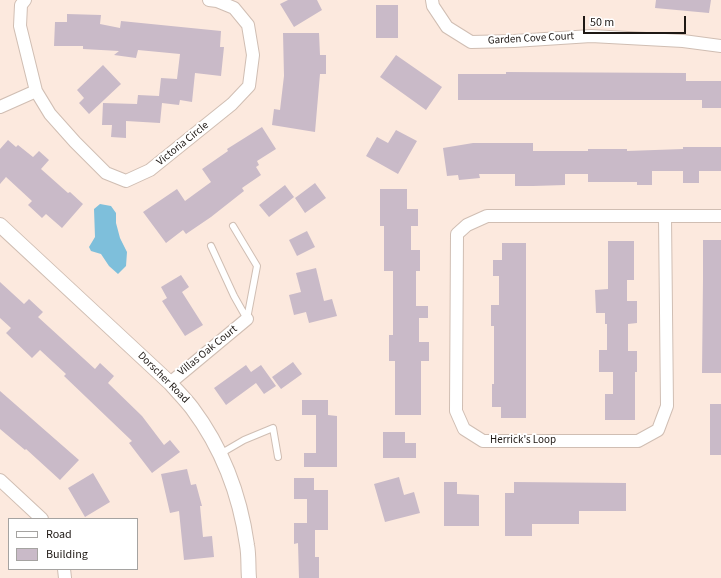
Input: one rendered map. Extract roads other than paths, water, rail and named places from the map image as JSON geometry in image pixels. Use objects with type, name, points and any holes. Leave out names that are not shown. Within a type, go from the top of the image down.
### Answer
[{"type":"street","name":"Victoria Circle","points":[[24,0],[21,5],[20,26],[36,91],[50,114],[74,142],[106,173],[126,181],[150,170],[232,104],[249,86],[253,54],[248,25],[234,8],[217,1],[209,0]]},
{"type":"street","name":"Garden Cove Court","points":[[432,0],[433,6],[447,27],[471,42],[514,42],[591,36],[683,41],[721,46]]},
{"type":"street","points":[[0,107],[36,91]]},
{"type":"street","name":"Herrick's Loop","points":[[665,217],[667,406],[658,430],[638,441],[483,441],[464,428],[456,411],[458,234],[467,225],[487,216],[721,216]]},
{"type":"street","name":"Dorscher Road","points":[[0,225],[170,383],[191,407],[207,430],[220,454],[235,490],[244,521],[248,546],[249,578]]},
{"type":"street","name":"Villas Oak Court","points":[[170,383],[247,319]]},
{"type":"street","points":[[0,480],[41,518]]},
{"type":"lane","points":[[233,226],[257,266],[247,319]]},
{"type":"lane","points":[[211,246],[234,296],[247,319]]},
{"type":"lane","points":[[220,454],[244,440],[273,428],[278,457]]},
{"type":"water","points":[[100,204],[111,206],[116,213],[116,223],[120,238],[127,252],[126,266],[118,274],[109,266],[101,254],[91,251],[89,247],[95,237],[94,209]]}]
